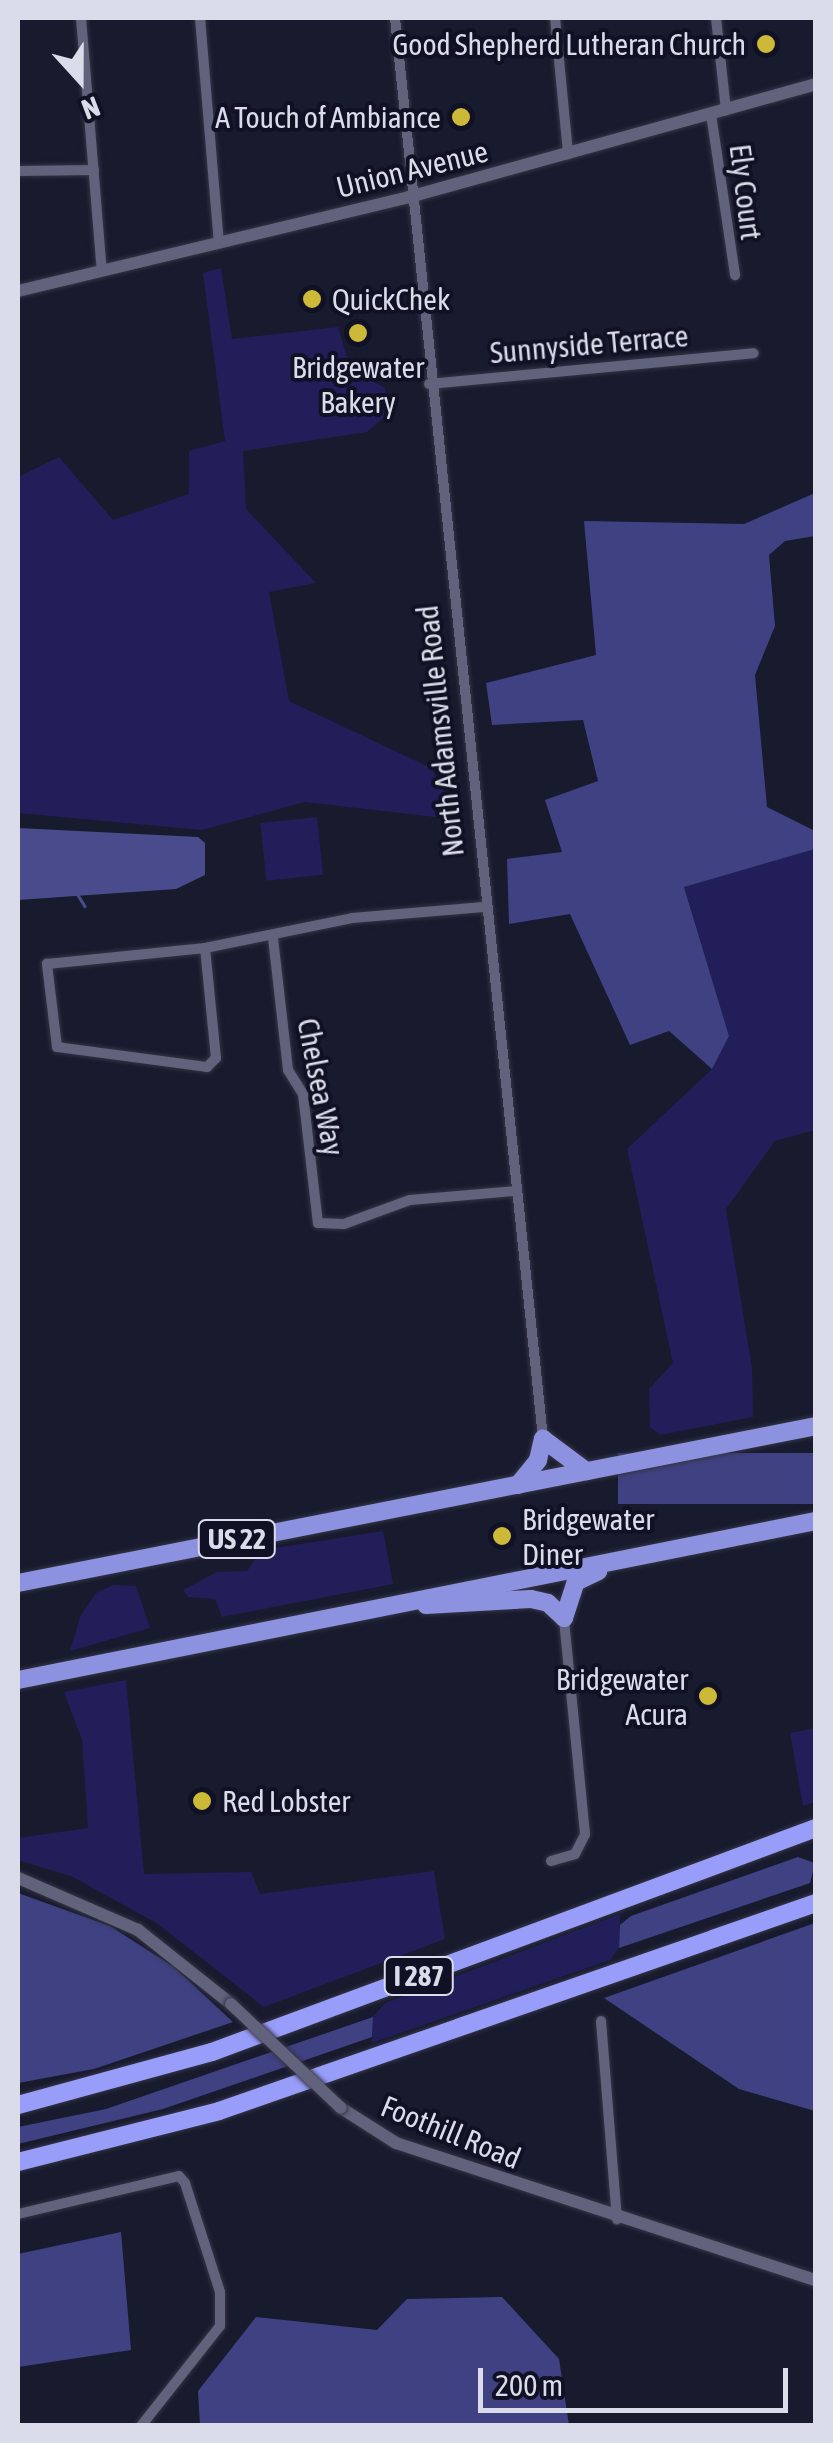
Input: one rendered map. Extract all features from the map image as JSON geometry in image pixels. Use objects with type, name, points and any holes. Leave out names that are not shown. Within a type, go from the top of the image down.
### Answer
[{"type":"highway","name":"US 22","points":[[18,1583],[816,1426]]},
{"type":"highway","points":[[518,1485],[538,1460],[543,1438],[586,1471]]},
{"type":"highway","points":[[18,1680],[376,1606],[816,1522]]},
{"type":"highway","points":[[564,1618],[567,1596],[582,1577],[656,1552]]},
{"type":"highway","points":[[376,1606],[532,1599],[548,1603],[564,1618]]},
{"type":"highway","name":"I 287","points":[[18,2105],[212,2052],[816,1828]]},
{"type":"highway","name":"I 287","points":[[18,2162],[219,2111],[816,1903]]},
{"type":"street","points":[[81,18],[102,271]]},
{"type":"street","points":[[200,18],[219,243]]},
{"type":"street","name":"North Adamsville Road","points":[[395,18],[409,197],[543,1438]]},
{"type":"street","points":[[555,18],[568,154]]},
{"type":"street","points":[[716,18],[726,110]]},
{"type":"street","name":"Union Avenue","points":[[18,291],[409,197],[816,84]]},
{"type":"street","name":"Ely Court","points":[[711,114],[735,275]]},
{"type":"street","points":[[18,171],[94,170]]},
{"type":"street","name":"Sunnyside Terrace","points":[[429,384],[754,354]]},
{"type":"street","points":[[204,948],[216,1058],[206,1068],[57,1047],[47,964],[273,938],[352,918],[484,907]]},
{"type":"street","name":"Chelsea Way","points":[[273,938],[288,1070],[303,1094],[318,1223],[344,1224],[410,1200],[514,1191]]},
{"type":"street","points":[[551,1862],[575,1854],[585,1834],[564,1618]]},
{"type":"street","name":"Foothill Road","points":[[18,1878],[138,1930],[231,2004],[340,2108],[396,2143],[616,2219],[816,2280]]},
{"type":"street","points":[[601,2021],[616,2219]]},
{"type":"street","points":[[18,2214],[179,2176],[185,2183],[220,2292],[220,2326],[141,2426]]},
{"type":"shaded area","points":[[221,268],[232,339],[338,327],[351,370],[385,388],[387,415],[367,432],[243,451],[246,509],[316,583],[269,592],[289,701],[431,768],[461,820],[305,802],[202,830],[18,813],[18,477],[59,457],[113,520],[189,494],[189,451],[225,441],[203,273]]},
{"type":"shaded area","points":[[815,493],[815,536],[785,541],[769,555],[775,626],[755,675],[767,807],[815,831],[815,849],[684,887],[729,1036],[712,1069],[669,1031],[630,1045],[570,914],[509,924],[507,859],[562,852],[545,800],[598,781],[583,720],[492,725],[486,683],[596,655],[584,521],[744,524]]},
{"type":"shaded area","points":[[317,817],[323,875],[266,881],[260,823]]},
{"type":"shaded area","points":[[18,828],[198,837],[205,843],[205,875],[176,889],[18,900]]},
{"type":"shaded area","points":[[815,849],[815,1130],[775,1141],[726,1209],[752,1368],[753,1417],[660,1435],[650,1427],[649,1389],[673,1363],[627,1149],[712,1069],[729,1036],[684,886]]},
{"type":"shaded area","points":[[618,1453],[815,1453],[815,1504],[618,1504]]},
{"type":"shaded area","points":[[383,1531],[393,1584],[222,1617],[215,1599],[188,1597],[183,1590],[217,1572],[247,1571],[262,1550]]},
{"type":"shaded area","points":[[113,1585],[136,1586],[150,1628],[70,1651],[80,1617],[96,1593]]},
{"type":"shaded area","points":[[126,1680],[144,1874],[251,1872],[260,1894],[434,1871],[445,1939],[264,2007],[158,1924],[73,1877],[18,1860],[18,1838],[88,1828],[82,1740],[64,1692]]},
{"type":"shaded area","points":[[815,1728],[815,1802],[803,1806],[790,1733]]},
{"type":"shaded area","points":[[798,1857],[815,1863],[810,1883],[619,1948],[620,1925],[631,1916]]},
{"type":"shaded area","points":[[18,1893],[110,1926],[174,1967],[233,2022],[94,2069],[18,2083]]},
{"type":"shaded area","points":[[620,1914],[619,1948],[610,1960],[372,2043],[373,2017],[385,2003]]},
{"type":"shaded area","points":[[815,1923],[815,2111],[739,2089],[604,1998]]},
{"type":"shaded area","points":[[373,2017],[372,2037],[163,2109],[18,2144],[18,2127],[106,2109]]},
{"type":"shaded area","points":[[121,2232],[131,2350],[18,2367],[18,2254]]},
{"type":"shaded area","points":[[502,2297],[559,2359],[569,2425],[200,2425],[198,2391],[256,2317],[377,2330],[407,2299]]},
{"type":"waterway","points":[[78,895],[85,906]]},
{"type":"place","name":"Good Shepherd Lutheran Church","points":[[766,44]]},
{"type":"place","name":"A Touch of Ambiance","points":[[461,117]]},
{"type":"place","name":"QuickChek","points":[[312,299]]},
{"type":"place","name":"Bridgewater Bakery","points":[[358,333]]},
{"type":"place","name":"Bridgewater Diner","points":[[502,1536]]},
{"type":"place","name":"Bridgewater Acura","points":[[708,1696]]},
{"type":"place","name":"Red Lobster","points":[[202,1801]]}]
